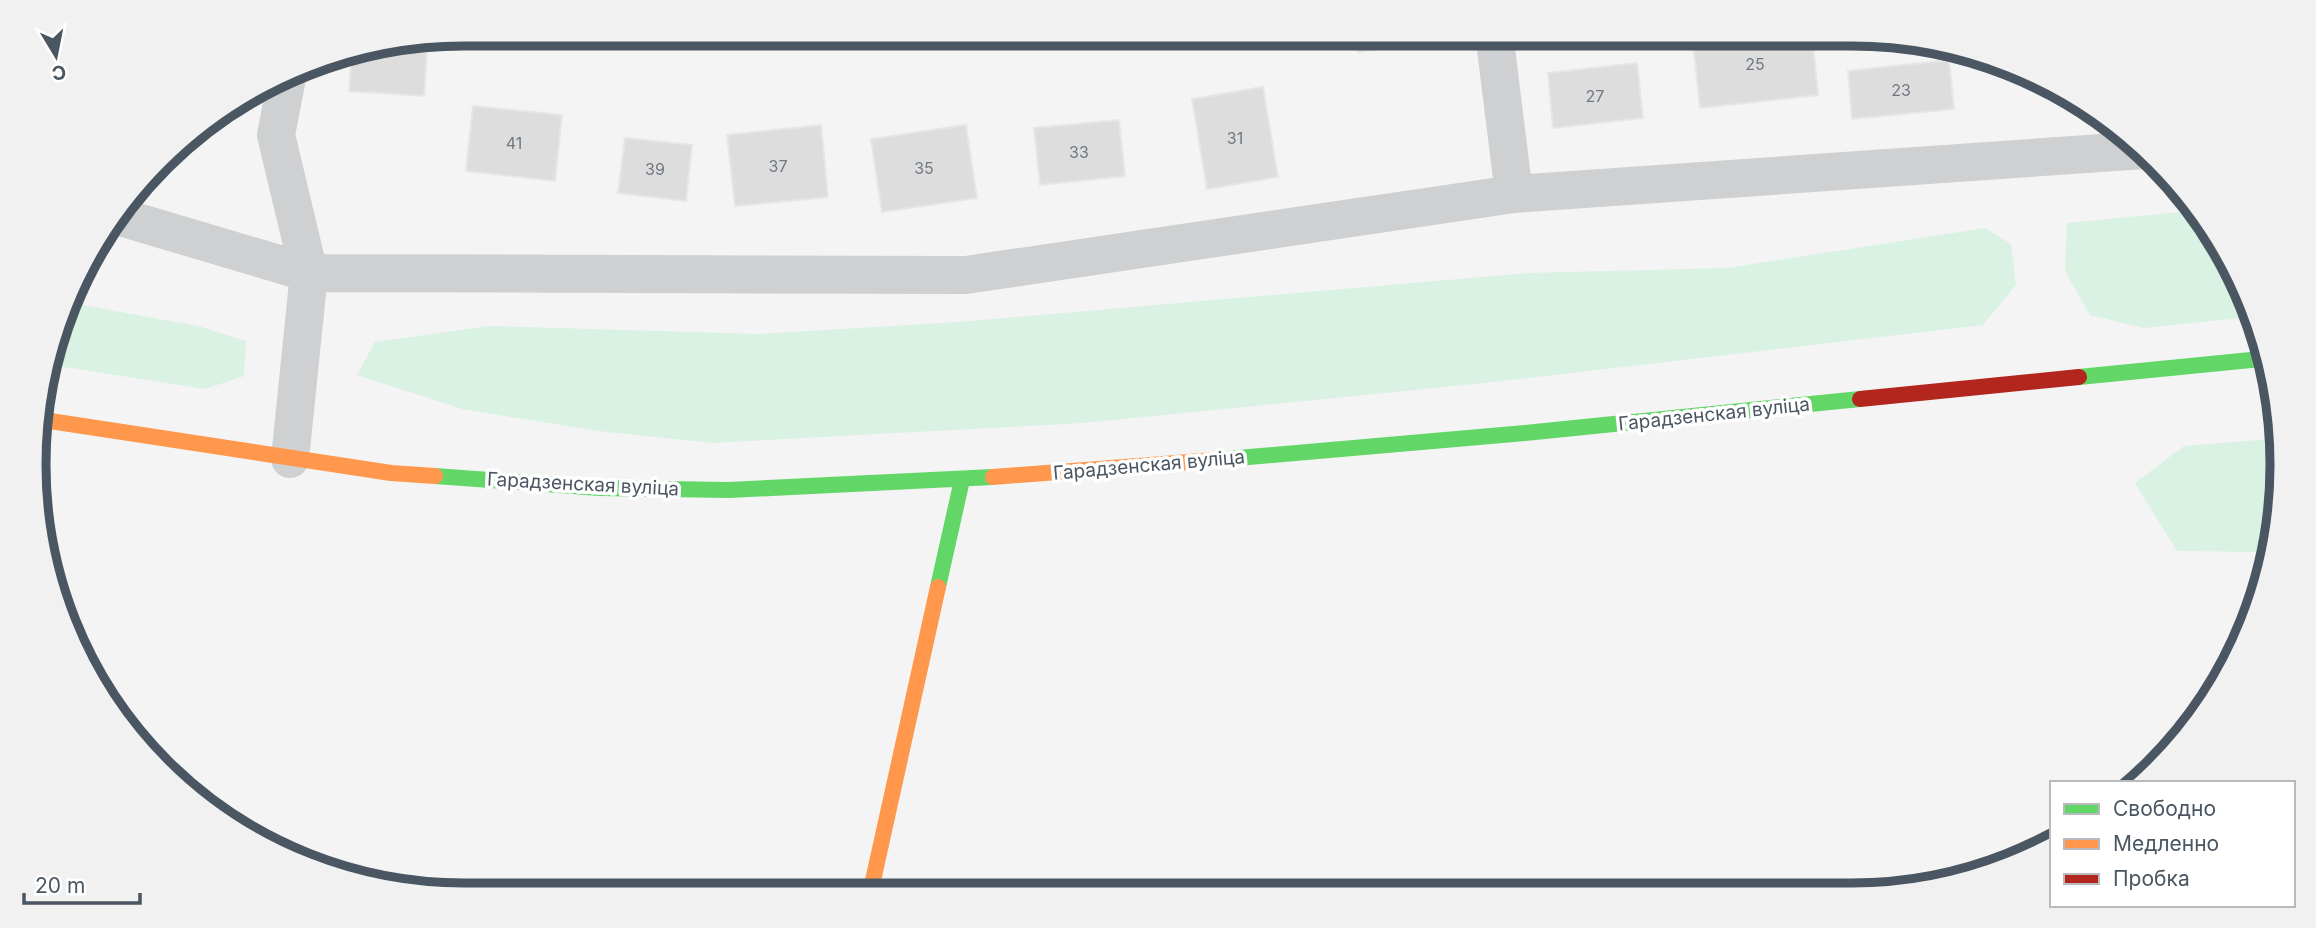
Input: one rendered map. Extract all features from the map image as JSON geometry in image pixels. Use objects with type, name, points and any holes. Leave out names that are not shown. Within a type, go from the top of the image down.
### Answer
[{"type":"main road","name":"Гарадзенская вуліца","points":[[48,421],[391,473],[600,488],[729,490],[962,480],[1525,433],[2257,359]]},
{"type":"main road","points":[[872,883],[962,480]]},
{"type":"street","points":[[1496,46],[1514,194]]},
{"type":"street","points":[[286,85],[276,135],[309,273],[290,459]]},
{"type":"street","points":[[125,218],[309,273],[967,275],[1514,194],[2130,151]]},
{"type":"green space","points":[[2186,211],[2214,255],[2244,318],[2144,328],[2090,315],[2065,271],[2067,223]]},
{"type":"green space","points":[[1985,228],[2011,244],[2016,285],[1983,325],[1494,382],[1084,423],[712,443],[598,431],[462,409],[357,375],[375,342],[489,326],[758,334],[958,322],[1528,273],[1727,268]]},
{"type":"green space","points":[[77,304],[198,326],[246,341],[244,376],[205,389],[58,366]]},
{"type":"green space","points":[[2270,439],[2270,491],[2261,552],[2177,551],[2135,483],[2184,446]]},
{"type":"building","points":[[1357,46],[1401,46],[1358,52]]},
{"type":"building","points":[[1693,46],[1813,46],[1818,95],[1700,108]]},
{"type":"building","points":[[427,47],[424,96],[349,91],[351,61]]},
{"type":"building","points":[[1949,60],[1954,109],[1852,119],[1848,71]]},
{"type":"building","points":[[1637,63],[1643,118],[1553,128],[1548,73]]},
{"type":"building","points":[[1263,87],[1278,177],[1207,189],[1192,99]]},
{"type":"building","points":[[473,106],[562,115],[555,181],[466,171]]},
{"type":"building","points":[[1119,120],[1125,176],[1040,185],[1034,128]]},
{"type":"building","points":[[821,125],[828,197],[735,206],[727,135]]},
{"type":"building","points":[[966,125],[977,198],[882,212],[871,139]]},
{"type":"building","points":[[625,138],[692,145],[686,201],[618,193]]},
{"type":"traffic: fast","points":[[2079,377],[2257,359]]},
{"type":"traffic: fast","points":[[1215,460],[1525,433],[1860,399]]},
{"type":"traffic: fast","points":[[435,476],[600,488],[729,490],[993,477]]},
{"type":"traffic: fast","points":[[938,587],[962,480]]},
{"type":"traffic: slow","points":[[48,421],[391,473],[435,476]]},
{"type":"traffic: slow","points":[[993,477],[1215,460]]},
{"type":"traffic: slow","points":[[872,883],[938,587]]},
{"type":"traffic: jam","points":[[1860,399],[2079,377]]}]
